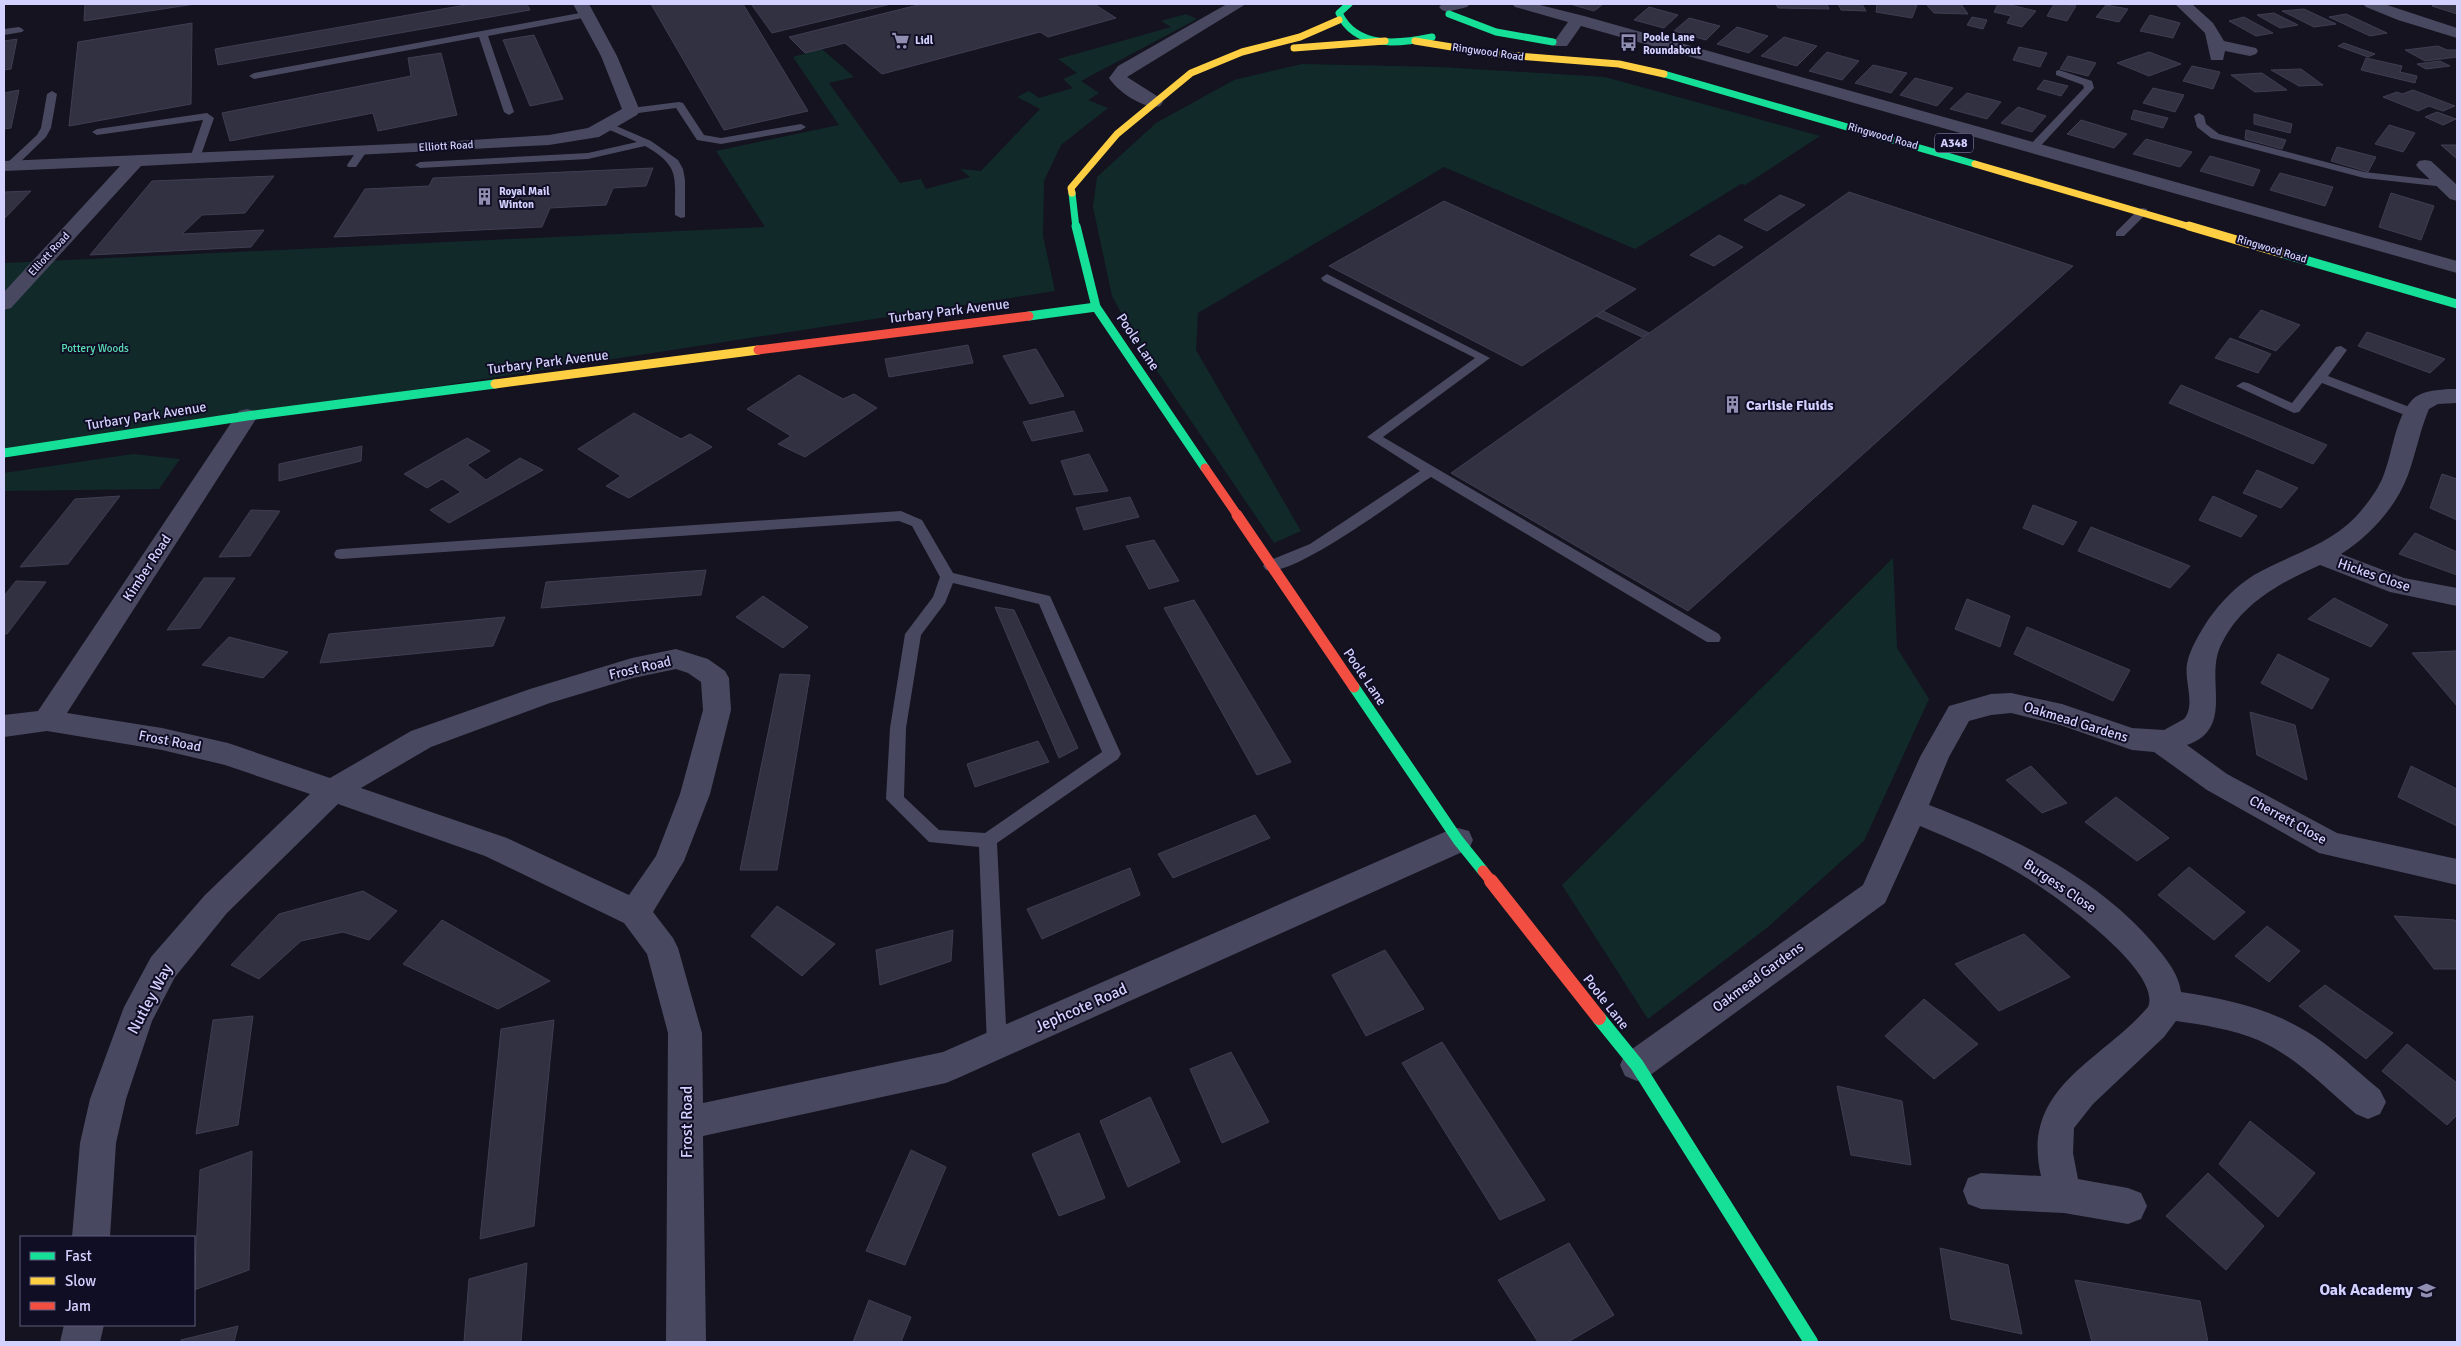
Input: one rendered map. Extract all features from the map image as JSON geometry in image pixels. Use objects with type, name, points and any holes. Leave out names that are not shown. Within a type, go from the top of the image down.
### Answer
[{"type":"main road","points":[[1349,4],[1337,12],[1344,27],[1354,33],[1385,41],[1415,41],[1445,30],[1451,21],[1447,7]]},
{"type":"main road","name":"Ringwood Road","points":[[1447,7],[1496,32],[1568,44]]},
{"type":"main road","name":"Poole Lane","points":[[1337,12],[1300,37],[1242,52],[1191,73],[1117,134],[1071,188],[1076,229],[1096,307],[1458,840],[1637,1065],[1811,1342]]},
{"type":"main road","name":"Poole Lane","points":[[1242,52],[1385,41]]},
{"type":"main road","name":"Ringwood Road","points":[[1415,41],[1494,54],[1592,61],[1647,70],[2143,211],[2457,304]]},
{"type":"main road","name":"Turbary Park Avenue","points":[[4,453],[247,416],[1096,307]]},
{"type":"street","points":[[1154,102],[1137,93],[1117,78],[1124,70],[1238,4]]},
{"type":"street","points":[[1520,4],[2032,149],[2456,265]]},
{"type":"street","points":[[2183,4],[2212,30],[2218,51],[2250,51]]},
{"type":"street","points":[[2371,4],[2404,17],[2457,33]]},
{"type":"street","points":[[583,9],[609,56],[631,112]]},
{"type":"street","name":"Ringwood Road","points":[[1568,44],[1578,19]]},
{"type":"street","name":"Elliott Road","points":[[7,166],[195,158],[357,158],[549,140],[594,133],[631,112]]},
{"type":"street","name":"Elliott Road","points":[[4,304],[135,161]]},
{"type":"street","points":[[2425,165],[2451,189]]},
{"type":"street","points":[[2415,414],[2422,404],[2445,396],[2457,396]]},
{"type":"street","name":"Oakmead Gardens","points":[[1637,1065],[1874,894],[1891,862],[1902,830],[1913,811],[1948,730],[1959,713],[1988,705],[2008,703],[2070,718],[2117,736],[2161,742],[2181,737],[2196,726],[2203,708],[2200,669],[2204,651],[2214,631],[2250,591],[2271,576],[2320,555],[2363,524],[2379,504],[2395,477],[2415,414]]},
{"type":"street","name":"Kimber Road","points":[[47,720],[247,416]]},
{"type":"street","name":"Hickes Close","points":[[2320,555],[2399,586],[2457,597]]},
{"type":"street","name":"Frost Road","points":[[332,791],[421,739],[540,696],[632,668],[676,659],[698,666],[715,678],[717,710],[710,740],[695,794],[669,861],[635,913]]},
{"type":"street","name":"Frost Road","points":[[4,726],[47,720],[162,738],[228,754],[496,847],[635,913],[662,948],[685,1033],[687,1123],[686,1342]]},
{"type":"street","name":"Cherrett Close","points":[[2161,742],[2217,782],[2330,844],[2457,872]]},
{"type":"street","name":"Nutley Way","points":[[92,1236],[98,1143],[108,1099],[136,1018],[163,968],[216,904],[332,791]]},
{"type":"street","name":"Burgess Close","points":[[1913,811],[1956,827],[2028,863],[2111,921],[2148,958],[2166,990],[2166,1005]]},
{"type":"street","name":"Jephcote Road","points":[[687,1123],[946,1067],[1458,840]]},
{"type":"street","points":[[2064,1195],[2054,1156],[2056,1128],[2063,1112],[2076,1097],[2157,1021],[2166,1005],[2204,1010],[2253,1024],[2284,1036],[2368,1102]]},
{"type":"street","points":[[1980,1191],[2064,1195],[2128,1206]]},
{"type":"street","points":[[80,1342],[84,1326]]},
{"type":"lane","points":[[254,76],[483,34],[583,9]]},
{"type":"lane","points":[[4,32],[19,30]]},
{"type":"lane","points":[[483,34],[509,112]]},
{"type":"lane","points":[[2032,149],[2089,88],[2088,83],[2078,78],[2059,73]]},
{"type":"lane","points":[[7,166],[41,138],[46,128],[52,94]]},
{"type":"lane","points":[[631,112],[680,106],[701,138],[720,141],[801,127]]},
{"type":"lane","points":[[97,132],[207,116],[209,118],[195,158]]},
{"type":"lane","points":[[2199,116],[2201,125],[2216,136],[2364,175],[2451,189]]},
{"type":"lane","points":[[608,125],[670,158],[678,168],[681,215]]},
{"type":"lane","points":[[420,165],[588,156],[646,144]]},
{"type":"lane","points":[[2120,234],[2143,211]]},
{"type":"lane","points":[[1326,278],[1484,358],[1374,437],[1713,638]]},
{"type":"lane","points":[[2243,386],[2294,410],[2341,350]]},
{"type":"lane","points":[[2320,378],[2415,414]]},
{"type":"lane","points":[[1271,566],[1315,548],[1431,470]]},
{"type":"lane","points":[[342,554],[901,516],[917,523],[948,577],[1044,600],[1112,754],[988,840],[935,837],[895,799],[898,728],[912,634],[940,599],[948,577]]},
{"type":"lane","points":[[988,840],[997,1045]]},
{"type":"green space","name":"Pottery Woods","points":[[1186,14],[1197,19],[1081,81],[1099,93],[1088,100],[1108,108],[1061,145],[1044,181],[1043,236],[1055,291],[4,453],[4,263],[765,227],[716,151],[839,125],[793,57],[822,49],[854,77],[829,83],[900,183],[921,179],[926,189],[970,177],[960,169],[981,171],[1040,109],[1017,97],[1029,91],[1039,98],[1073,88],[1063,79],[1077,73],[1058,59],[1171,27],[1161,21]]},
{"type":"green space","points":[[1302,64],[1440,67],[1605,77],[1820,136],[1745,185],[1741,184],[1635,249],[1444,167],[1198,313],[1196,350],[1301,531],[1274,543],[1136,340],[1112,296],[1093,207],[1097,177],[1156,123],[1234,80]]},
{"type":"green space","points":[[133,454],[180,459],[159,489],[4,491],[4,473]]},
{"type":"green space","points":[[1893,558],[1897,648],[1929,699],[1864,841],[1768,927],[1648,1019],[1562,885]]},
{"type":"building","points":[[85,4],[195,4],[84,21]]},
{"type":"building","points":[[471,4],[527,4],[530,10],[218,65],[215,49]]},
{"type":"building","points":[[651,4],[743,4],[808,111],[724,130]]},
{"type":"building","points":[[751,4],[891,4],[772,33]]},
{"type":"building","name":"Lidl","points":[[922,4],[1094,4],[1116,18],[1048,37],[1040,32],[882,74],[845,43],[805,53],[789,37]]},
{"type":"building","points":[[1570,4],[1603,4],[1594,11]]},
{"type":"building","points":[[1776,4],[1827,4],[1829,9],[1778,8]]},
{"type":"building","points":[[1838,4],[1862,4],[1866,11],[1841,10]]},
{"type":"building","points":[[1877,4],[1917,5],[1912,18],[1876,12]]},
{"type":"building","points":[[1926,4],[1961,4],[1968,14],[1934,13]]},
{"type":"building","points":[[1998,4],[2036,11],[2022,27],[2007,23],[2011,16],[1994,12]]},
{"type":"building","points":[[2054,4],[2076,6],[2067,21],[2047,16]]},
{"type":"building","points":[[2438,4],[2457,5],[2457,14],[2432,6]]},
{"type":"building","points":[[2106,5],[2128,9],[2119,22],[2096,17]]},
{"type":"building","points":[[1649,7],[1678,15],[1664,28],[1634,20]]},
{"type":"building","points":[[2304,9],[2336,24],[2314,27],[2282,11]]},
{"type":"building","points":[[2274,13],[2298,25],[2280,28],[2257,15]]},
{"type":"building","points":[[2346,14],[2387,33],[2370,36],[2329,17]]},
{"type":"building","points":[[2150,15],[2180,23],[2173,38],[2140,31]]},
{"type":"building","points":[[1972,17],[1987,20],[1983,29],[1967,25]]},
{"type":"building","points":[[2244,17],[2273,33],[2256,36],[2229,21]]},
{"type":"building","points":[[1689,18],[1720,26],[1706,40],[1674,31]]},
{"type":"building","points":[[192,23],[191,104],[69,126],[78,42]]},
{"type":"building","points":[[1737,27],[1768,36],[1749,53],[1717,44]]},
{"type":"building","points":[[534,35],[563,99],[530,106],[503,40]]},
{"type":"building","points":[[1784,37],[1817,46],[1797,66],[1761,56]]},
{"type":"building","points":[[17,39],[11,69],[4,70],[4,41]]},
{"type":"building","points":[[2344,43],[2375,54],[2368,57],[2338,46]]},
{"type":"building","points":[[2438,46],[2447,50],[2457,50],[2457,57],[2425,61],[2405,50]]},
{"type":"building","points":[[2019,47],[2047,53],[2040,67],[2013,60]]},
{"type":"building","points":[[1827,52],[1859,61],[1842,80],[1809,71]]},
{"type":"building","points":[[2149,52],[2181,64],[2149,76],[2117,63]]},
{"type":"building","points":[[441,53],[457,115],[378,131],[373,113],[230,141],[222,113],[411,76],[408,58]]},
{"type":"building","points":[[2068,56],[2096,63],[2088,76],[2060,69]]},
{"type":"building","points":[[2366,58],[2402,66],[2400,72],[2417,76],[2415,83],[2361,70]]},
{"type":"building","points":[[2440,61],[2450,66],[2426,69],[2417,64]]},
{"type":"building","points":[[1873,65],[1907,73],[1891,93],[1855,83]]},
{"type":"building","points":[[2192,66],[2220,72],[2213,89],[2183,81]]},
{"type":"building","points":[[2301,69],[2323,85],[2299,86],[2271,70]]},
{"type":"building","points":[[2262,73],[2287,90],[2255,92],[2231,75]]},
{"type":"building","points":[[1915,78],[1953,88],[1937,106],[1900,95]]},
{"type":"building","points":[[2044,80],[2068,86],[2061,96],[2037,89]]},
{"type":"building","points":[[2153,88],[2184,95],[2175,112],[2143,103]]},
{"type":"building","points":[[19,90],[11,128],[4,129],[4,93]]},
{"type":"building","points":[[2413,90],[2455,106],[2443,111],[2429,106],[2418,111],[2383,97],[2397,92],[2402,94]]},
{"type":"building","points":[[1967,93],[2001,102],[1987,119],[1950,109]]},
{"type":"building","points":[[2018,107],[2046,116],[2032,132],[2001,123]]},
{"type":"building","points":[[2134,110],[2168,118],[2163,128],[2131,119]]},
{"type":"building","points":[[2437,112],[2456,119],[2443,125],[2425,117]]},
{"type":"building","points":[[2254,114],[2292,124],[2290,133],[2254,124]]},
{"type":"building","points":[[2081,120],[2127,134],[2114,148],[2067,134]]},
{"type":"building","points":[[2389,125],[2415,133],[2403,152],[2375,144]]},
{"type":"building","points":[[2246,130],[2286,140],[2282,149],[2245,139]]},
{"type":"building","points":[[2146,139],[2192,152],[2180,167],[2133,154]]},
{"type":"building","points":[[2441,145],[2457,145],[2457,159]]},
{"type":"building","points":[[2337,147],[2376,157],[2368,172],[2331,161]]},
{"type":"building","points":[[2210,156],[2260,170],[2253,186],[2200,171]]},
{"type":"building","name":"Royal Mail Winton","points":[[653,168],[646,186],[613,188],[606,205],[550,208],[542,227],[334,237],[365,189],[429,186],[433,178]]},
{"type":"building","points":[[2280,173],[2333,187],[2325,206],[2270,190]]},
{"type":"building","points":[[274,176],[245,213],[202,215],[182,234],[264,230],[251,247],[90,255],[152,181]]},
{"type":"building","points":[[31,191],[4,219],[4,192]]},
{"type":"building","name":"Carlisle Fluids","points":[[1849,192],[2073,266],[1688,611],[1451,473]]},
{"type":"building","points":[[2391,193],[2434,206],[2421,240],[2379,227]]},
{"type":"building","points":[[1780,195],[1805,205],[1767,231],[1744,220]]},
{"type":"building","points":[[1444,201],[1636,289],[1522,366],[1329,266]]},
{"type":"building","points":[[1719,235],[1743,247],[1714,266],[1690,255]]},
{"type":"building","points":[[2261,310],[2300,325],[2276,351],[2239,337]]},
{"type":"building","points":[[1603,311],[1649,333],[1642,337],[1596,316]]},
{"type":"building","points":[[2367,332],[2445,359],[2430,373],[2358,346]]},
{"type":"building","points":[[2230,338],[2271,354],[2258,373],[2215,358]]},
{"type":"building","points":[[968,345],[973,363],[889,377],[885,359]]},
{"type":"building","points":[[1036,349],[1064,396],[1030,404],[1003,356]]},
{"type":"building","points":[[799,375],[843,399],[854,394],[877,408],[805,457],[778,444],[791,436],[747,409]]},
{"type":"building","points":[[2181,385],[2327,445],[2313,464],[2169,403]]},
{"type":"building","points":[[1074,411],[1083,431],[1032,441],[1023,422]]},
{"type":"building","points":[[634,413],[681,439],[690,434],[712,447],[629,498],[606,486],[621,476],[578,449]]},
{"type":"building","points":[[467,438],[490,451],[467,465],[486,480],[520,458],[543,470],[449,523],[430,510],[461,492],[442,479],[427,488],[404,474]]},
{"type":"building","points":[[362,446],[361,461],[279,481],[279,464]]},
{"type":"building","points":[[1089,454],[1108,491],[1074,495],[1061,461]]},
{"type":"building","points":[[2257,470],[2298,488],[2281,508],[2243,493]]},
{"type":"building","points":[[2442,474],[2457,479],[2457,520],[2430,508]]},
{"type":"building","points":[[120,496],[68,564],[20,567],[75,499]]},
{"type":"building","points":[[2213,496],[2257,516],[2241,537],[2199,520]]},
{"type":"building","points":[[1130,497],[1139,517],[1084,530],[1076,508]]},
{"type":"building","points":[[2033,505],[2077,522],[2063,545],[2023,528]]},
{"type":"building","points":[[251,510],[280,511],[250,556],[219,557]]},
{"type":"building","points":[[2091,527],[2190,566],[2170,588],[2078,551]]},
{"type":"building","points":[[2415,533],[2457,552],[2457,575],[2399,554]]},
{"type":"building","points":[[1154,540],[1179,581],[1149,589],[1126,546]]},
{"type":"building","points":[[706,570],[701,595],[541,608],[546,582]]},
{"type":"building","points":[[204,578],[235,578],[200,628],[167,630]]},
{"type":"building","points":[[16,581],[46,582],[7,634],[4,634],[4,596]]},
{"type":"building","points":[[763,596],[808,627],[783,648],[736,617]]},
{"type":"building","points":[[2334,598],[2388,625],[2371,647],[2308,619]]},
{"type":"building","points":[[1967,599],[2010,616],[2000,647],[1955,629]]},
{"type":"building","points":[[1194,600],[1291,762],[1257,775],[1164,608]]},
{"type":"building","points":[[995,607],[1014,610],[1078,748],[1059,758]]},
{"type":"building","points":[[505,617],[493,646],[320,663],[329,634]]},
{"type":"building","points":[[2027,627],[2130,670],[2113,701],[2014,654]]},
{"type":"building","points":[[229,637],[288,652],[263,678],[202,665]]},
{"type":"building","points":[[2456,651],[2457,653],[2457,706],[2412,653]]},
{"type":"building","points":[[2278,654],[2329,679],[2312,709],[2261,683]]},
{"type":"building","points":[[780,674],[810,675],[777,870],[740,870]]},
{"type":"building","points":[[2250,712],[2295,725],[2307,780],[2257,755]]},
{"type":"building","points":[[1038,741],[1049,762],[975,787],[967,764]]},
{"type":"building","points":[[2031,766],[2067,803],[2042,813],[2006,780]]},
{"type":"building","points":[[2411,766],[2457,789],[2457,826],[2398,797]]},
{"type":"building","points":[[2116,797],[2169,838],[2137,861],[2085,822]]},
{"type":"building","points":[[1255,815],[1270,838],[1173,878],[1158,854]]},
{"type":"building","points":[[2189,867],[2245,912],[2214,940],[2158,895]]},
{"type":"building","points":[[1130,868],[1140,895],[1042,939],[1027,909]]},
{"type":"building","points":[[363,891],[397,911],[369,940],[343,932],[301,941],[259,979],[231,965],[279,914]]},
{"type":"building","points":[[777,906],[835,944],[802,976],[751,936]]},
{"type":"building","points":[[2394,916],[2455,920],[2457,924],[2457,969],[2434,969]]},
{"type":"building","points":[[442,920],[550,981],[498,1009],[403,964]]},
{"type":"building","points":[[2267,926],[2300,951],[2269,982],[2235,956]]},
{"type":"building","points":[[953,930],[951,961],[880,985],[876,950]]},
{"type":"building","points":[[2024,934],[2070,977],[1999,1011],[1955,964]]},
{"type":"building","points":[[1385,950],[1424,1009],[1366,1036],[1332,975]]},
{"type":"building","points":[[2325,985],[2393,1033],[2366,1059],[2299,1006]]},
{"type":"building","points":[[1924,999],[1978,1044],[1934,1079],[1885,1036]]},
{"type":"building","points":[[253,1016],[238,1125],[196,1134],[213,1020]]},
{"type":"building","points":[[554,1020],[534,1226],[480,1239],[501,1029]]},
{"type":"building","points":[[1442,1042],[1545,1200],[1500,1220],[1402,1063]]},
{"type":"building","points":[[2407,1044],[2457,1083],[2457,1115],[2447,1125],[2382,1071]]},
{"type":"building","points":[[1231,1052],[1269,1122],[1222,1143],[1190,1069]]},
{"type":"building","points":[[1837,1086],[1902,1101],[1911,1165],[1851,1155]]},
{"type":"building","points":[[1150,1097],[1180,1162],[1128,1187],[1100,1121]]},
{"type":"building","points":[[2250,1121],[2315,1173],[2278,1217],[2219,1164]]},
{"type":"building","points":[[1079,1133],[1105,1198],[1059,1216],[1032,1154]]},
{"type":"building","points":[[911,1150],[946,1167],[905,1265],[866,1251]]},
{"type":"building","points":[[252,1151],[249,1270],[195,1290],[195,1270],[200,1170]]},
{"type":"building","points":[[2208,1173],[2264,1226],[2226,1270],[2166,1216]]},
{"type":"building","points":[[1569,1243],[1614,1315],[1568,1342],[1538,1342],[1498,1280]]},
{"type":"building","points":[[1940,1248],[2008,1265],[2022,1334],[1951,1319]]},
{"type":"building","points":[[527,1263],[521,1342],[464,1342],[469,1279]]},
{"type":"building","points":[[2075,1280],[2200,1301],[2208,1342],[2092,1342]]},
{"type":"building","points":[[869,1300],[911,1317],[901,1342],[853,1342]]},
{"type":"building","points":[[238,1326],[234,1342],[181,1342],[181,1340]]},
{"type":"traffic: fast","points":[[1349,4],[1339,13],[1345,25],[1354,33],[1365,38],[1392,42],[1432,37]]},
{"type":"traffic: fast","points":[[1449,14],[1496,32],[1553,42]]},
{"type":"traffic: fast","points":[[1664,74],[1975,164]]},
{"type":"traffic: fast","points":[[1072,193],[1076,229],[1096,307],[1205,468]]},
{"type":"traffic: fast","points":[[2281,253],[2457,304]]},
{"type":"traffic: fast","points":[[1029,316],[1096,307]]},
{"type":"traffic: fast","points":[[4,453],[247,416],[495,384]]},
{"type":"traffic: fast","points":[[1354,687],[1458,840],[1483,871]]},
{"type":"traffic: fast","points":[[1599,1018],[1637,1065],[1811,1342]]},
{"type":"traffic: slow","points":[[1072,193],[1071,188],[1117,134],[1191,73],[1242,52],[1300,37],[1339,20]]},
{"type":"traffic: slow","points":[[1294,48],[1385,41]]},
{"type":"traffic: slow","points":[[1415,41],[1494,54],[1619,64],[1664,74]]},
{"type":"traffic: slow","points":[[1975,164],[2281,253]]},
{"type":"traffic: slow","points":[[495,384],[758,350]]},
{"type":"traffic: jam","points":[[758,350],[1029,316]]},
{"type":"traffic: jam","points":[[1205,468],[1354,687]]},
{"type":"traffic: jam","points":[[1483,871],[1599,1018]]},
{"type":"place","name":"Lidl","points":[[901,40]]},
{"type":"place","name":"Poole Lane Roundabout","points":[[1629,43]]},
{"type":"place","name":"Royal Mail Winton","points":[[485,197]]},
{"type":"place","name":"Carlisle Fluids","points":[[1732,405]]},
{"type":"place","name":"Oak Academy","points":[[2427,1290]]}]
